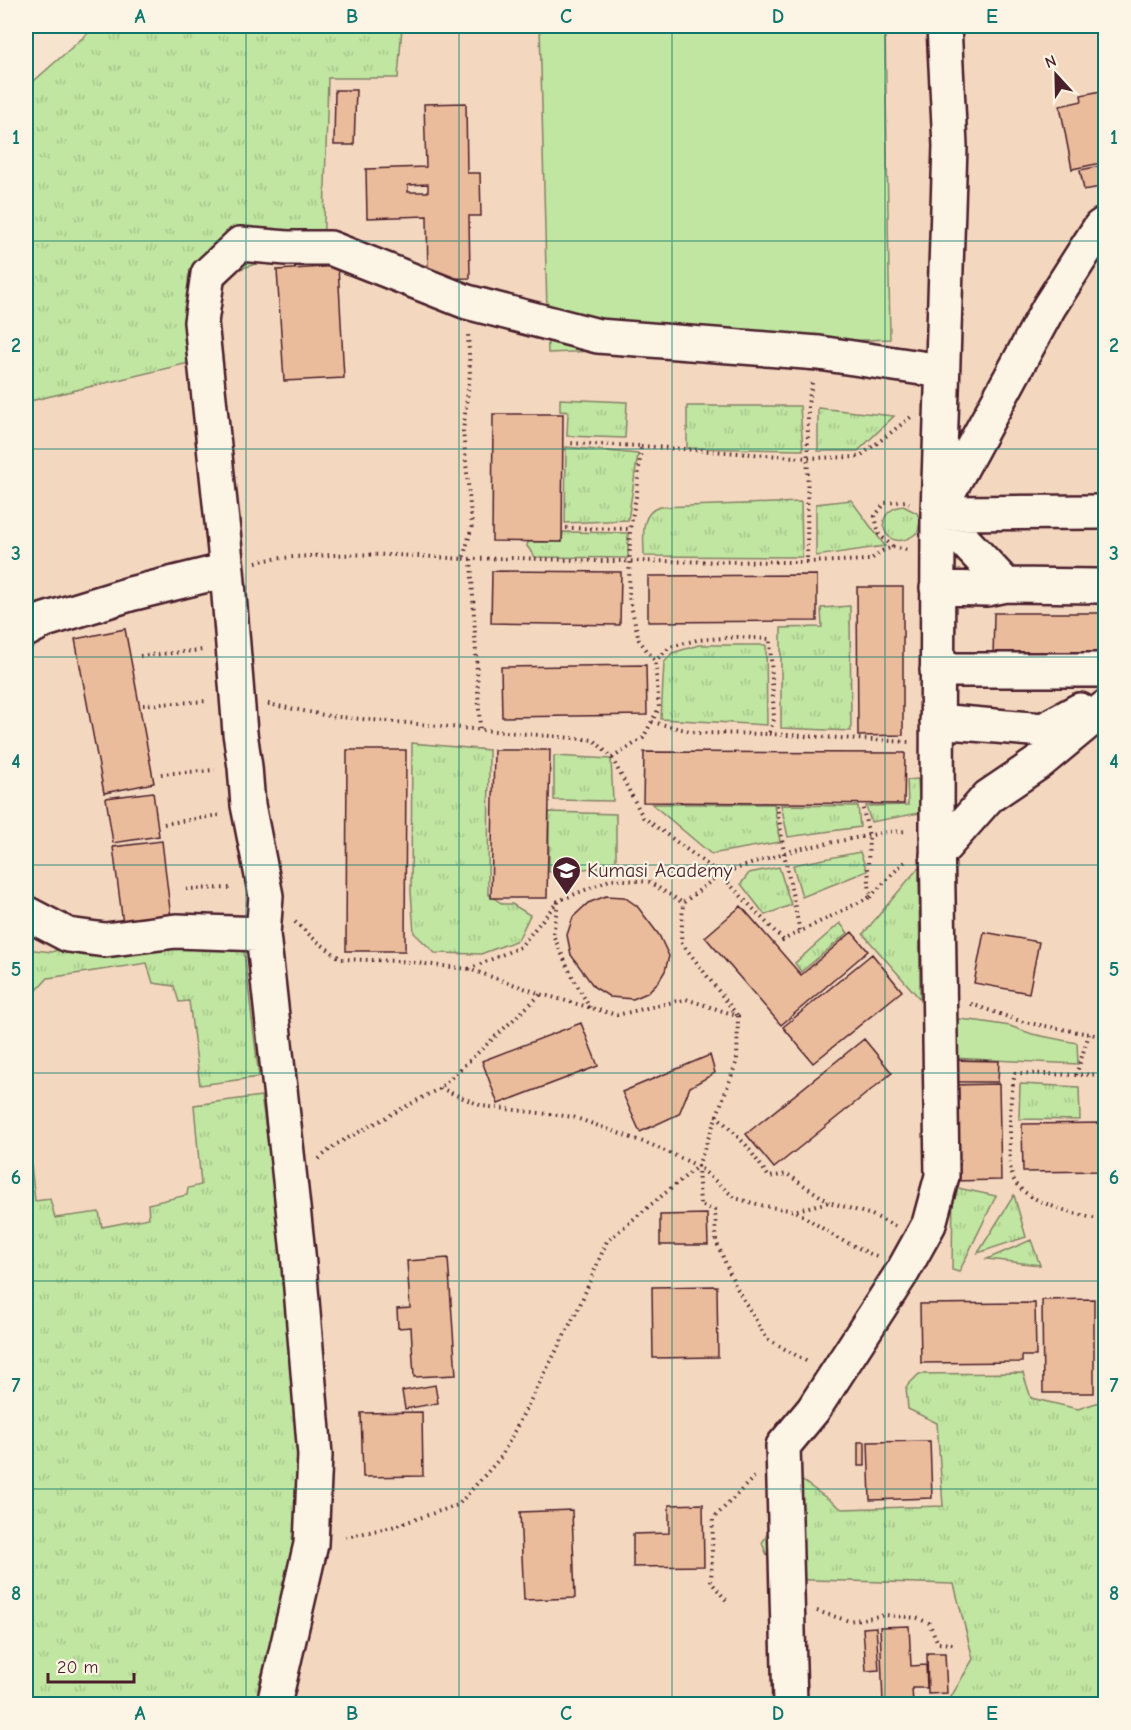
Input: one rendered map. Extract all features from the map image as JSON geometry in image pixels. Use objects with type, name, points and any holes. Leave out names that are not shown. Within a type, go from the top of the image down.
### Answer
[{"type":"street","points":[[790,1704],[783,1446],[813,1410],[915,1251],[929,1224],[942,1176],[937,842],[938,513],[950,146],[944,26]]},
{"type":"street","points":[[938,513],[1049,307],[1100,227],[1106,223]]},
{"type":"street","points":[[274,1704],[310,1544],[315,1455],[291,1184],[263,934],[266,896],[248,805],[227,570],[201,322],[208,274],[240,244],[287,248],[330,248],[467,302],[598,336],[819,352],[942,383]]},
{"type":"street","points":[[938,513],[1106,512]]},
{"type":"street","points":[[938,513],[1006,585]]},
{"type":"street","points":[[26,630],[45,620],[108,601],[227,570]]},
{"type":"street","points":[[938,588],[987,589],[1006,585],[1100,586],[1106,588]]},
{"type":"street","points":[[937,670],[1106,670]]},
{"type":"street","points":[[937,733],[1043,730],[1106,696]]},
{"type":"street","points":[[937,842],[988,797],[1041,761],[1106,707]]},
{"type":"street","points":[[26,913],[68,935],[105,940],[176,931],[263,934]]},
{"type":"path","points":[[463,559],[472,526],[464,431],[470,374],[467,302]]},
{"type":"path","points":[[807,562],[808,404],[819,352]]},
{"type":"path","points":[[568,443],[807,458],[859,457],[942,383]]},
{"type":"path","points":[[612,758],[643,738],[659,708],[655,661],[639,640],[628,597],[631,561],[630,529],[637,492],[641,446]]},
{"type":"path","points":[[227,570],[269,559],[342,554],[401,554],[463,559],[631,561],[870,560],[882,551],[893,547],[879,534],[875,516],[885,503],[906,501],[921,510],[938,513]]},
{"type":"path","points":[[566,528],[630,529]]},
{"type":"path","points":[[471,559],[480,729]]},
{"type":"path","points":[[655,661],[670,646],[697,640],[738,637],[770,639],[774,719],[769,734]]},
{"type":"path","points":[[140,656],[202,650],[234,654]]},
{"type":"path","points":[[306,710],[329,716],[594,740],[612,758],[643,817],[720,874],[783,940],[870,897],[937,842]]},
{"type":"path","points":[[652,722],[698,733],[937,733]]},
{"type":"path","points":[[161,774],[245,767]]},
{"type":"path","points":[[164,824],[231,813],[248,805]]},
{"type":"path","points":[[777,805],[800,932]]},
{"type":"path","points":[[862,805],[868,836],[870,897]]},
{"type":"path","points":[[834,1377],[766,1339],[735,1285],[716,1241],[715,1210],[700,1205],[698,1166],[737,1060],[738,1016],[681,942],[683,903],[720,874],[803,848],[887,832],[937,842]]},
{"type":"path","points":[[469,969],[520,947],[558,901],[612,879],[649,882],[683,903]]},
{"type":"path","points":[[186,889],[243,888],[266,896],[313,938],[341,959],[399,961],[469,969],[541,994],[617,1015],[686,999],[738,1016]]},
{"type":"path","points":[[558,901],[553,935],[590,1008]]},
{"type":"path","points":[[939,993],[1023,1022],[1106,1037]]},
{"type":"path","points":[[291,1184],[335,1145],[440,1088],[541,994]]},
{"type":"path","points":[[1076,1075],[1089,1034]]},
{"type":"path","points":[[1106,1074],[1015,1073],[1010,1098],[1011,1164],[1014,1180],[1022,1190],[1053,1207],[1106,1221]]},
{"type":"path","points":[[440,1088],[482,1106],[573,1117],[652,1145],[698,1166],[735,1198],[796,1211],[829,1202]]},
{"type":"path","points":[[716,1115],[746,1145],[769,1177],[787,1174],[829,1202],[872,1215],[915,1251]]},
{"type":"path","points":[[310,1544],[392,1527],[458,1505],[501,1457],[579,1307],[607,1241],[698,1166]]},
{"type":"path","points":[[796,1211],[837,1238],[871,1254],[915,1251]]},
{"type":"path","points":[[726,1600],[711,1582],[713,1519],[783,1446]]},
{"type":"path","points":[[788,1594],[816,1611],[849,1621],[885,1616],[917,1618],[929,1623],[938,1643],[954,1644]]},
{"type":"shaded area","name":"Kumasi Academy","points":[[96,26],[1105,26],[1105,1704],[26,1704],[26,86]]},
{"type":"green space","points":[[96,26],[402,26],[398,78],[328,78],[323,258],[274,258],[240,269],[213,295],[210,358],[26,402],[26,88]]},
{"type":"green space","points":[[540,26],[885,26],[890,339],[548,353]]},
{"type":"green space","points":[[560,399],[627,402],[625,438],[567,436],[568,412],[560,411]]},
{"type":"green space","points":[[687,406],[800,406],[803,450],[687,448]]},
{"type":"green space","points":[[818,408],[894,416],[858,451],[818,451]]},
{"type":"green space","points":[[566,447],[638,454],[628,520],[565,523]]},
{"type":"green space","points":[[851,500],[885,546],[816,556],[816,504]]},
{"type":"green space","points":[[801,502],[802,557],[644,556],[646,520],[653,510],[660,507]]},
{"type":"green space","points":[[903,506],[917,513],[920,521],[918,532],[906,539],[897,540],[885,531],[884,523],[892,509]]},
{"type":"green space","points":[[563,532],[628,533],[628,558],[535,557],[527,546],[528,542],[562,542]]},
{"type":"green space","points":[[850,606],[851,731],[781,728],[781,628],[822,627],[821,608]]},
{"type":"green space","points":[[699,645],[766,645],[767,725],[661,719],[664,663],[672,653]]},
{"type":"green space","points":[[412,743],[489,750],[488,894],[503,904],[512,904],[530,915],[518,940],[481,954],[435,953],[414,933],[411,892]]},
{"type":"green space","points":[[554,756],[611,759],[613,801],[554,800]]},
{"type":"green space","points":[[918,779],[920,813],[871,822],[866,806],[908,805],[907,780]]},
{"type":"green space","points":[[652,804],[774,804],[780,842],[711,854]]},
{"type":"green space","points":[[781,805],[858,806],[860,827],[788,837]]},
{"type":"green space","points":[[549,812],[616,814],[616,866],[549,872]]},
{"type":"green space","points":[[860,852],[867,871],[802,897],[793,865]]},
{"type":"green space","points":[[779,867],[791,905],[765,915],[741,884],[749,873]]},
{"type":"green space","points":[[919,867],[920,999],[863,934]]},
{"type":"green space","points":[[840,923],[848,933],[801,972],[795,963]]},
{"type":"green space","points":[[113,927],[243,943],[259,1077],[200,1085],[189,1001],[179,1002],[174,986],[153,983],[147,963],[48,978],[26,1002],[26,949],[52,952]]},
{"type":"green space","points":[[959,1019],[1010,1026],[1032,1034],[1077,1043],[1078,1064],[950,1058],[950,1028]]},
{"type":"green space","points":[[1020,1084],[1079,1087],[1080,1120],[1019,1119]]},
{"type":"green space","points":[[261,1096],[288,1277],[302,1482],[289,1589],[259,1683],[256,1704],[26,1704],[26,1120],[35,1201],[50,1199],[55,1218],[99,1212],[102,1227],[149,1218],[148,1204],[187,1195],[188,1188],[201,1185],[194,1105]]},
{"type":"green space","points":[[953,1187],[996,1196],[959,1272],[952,1270]]},
{"type":"green space","points":[[1014,1195],[1026,1237],[978,1253]]},
{"type":"green space","points":[[1031,1240],[1040,1265],[987,1259]]},
{"type":"green space","points":[[1023,1373],[1031,1398],[1078,1409],[1105,1400],[1105,1704],[947,1704],[973,1659],[954,1584],[777,1579],[762,1543],[800,1479],[842,1509],[943,1506],[937,1423],[908,1409],[906,1387],[919,1374]]},
{"type":"building","points":[[335,90],[356,90],[354,145],[334,145]]},
{"type":"building","points":[[1106,90],[1106,162],[1072,169],[1060,106],[1082,101],[1081,95]]},
{"type":"building","points":[[466,103],[467,173],[480,173],[481,216],[469,216],[470,278],[428,279],[427,216],[367,218],[366,169],[426,167],[424,104]],"holes":[[[428,184],[428,192],[408,192],[408,185]]]},
{"type":"building","points":[[1106,165],[1106,186],[1084,190],[1080,170]]},
{"type":"building","points":[[338,266],[344,378],[284,381],[277,270]]},
{"type":"building","points":[[493,414],[563,414],[562,542],[492,541]]},
{"type":"building","points":[[492,571],[621,572],[620,625],[491,623]]},
{"type":"building","points":[[817,575],[817,621],[648,622],[648,576]]},
{"type":"building","points":[[857,587],[903,587],[903,735],[858,736]]},
{"type":"building","points":[[994,613],[1106,613],[1106,659],[993,659]]},
{"type":"building","points":[[125,629],[154,783],[104,793],[75,639]]},
{"type":"building","points":[[646,665],[647,715],[502,717],[501,667]]},
{"type":"building","points":[[347,750],[406,750],[405,951],[346,951]]},
{"type":"building","points":[[494,750],[550,750],[547,898],[491,898]]},
{"type":"building","points":[[644,752],[905,753],[904,804],[643,802]]},
{"type":"building","points":[[153,792],[159,836],[113,843],[106,798]]},
{"type":"building","points":[[162,841],[171,918],[123,924],[113,847]]},
{"type":"building","points":[[606,896],[624,897],[637,906],[659,935],[669,956],[665,971],[659,981],[647,993],[633,999],[610,997],[594,987],[571,955],[567,935],[573,917],[588,903]]},
{"type":"building","points":[[741,906],[801,975],[852,932],[868,951],[781,1025],[705,937]]},
{"type":"building","points":[[984,932],[1039,942],[1029,993],[974,983]]},
{"type":"building","points":[[872,954],[902,991],[813,1063],[783,1027]]},
{"type":"building","points":[[581,1023],[598,1066],[498,1104],[482,1061]]},
{"type":"building","points":[[864,1039],[892,1073],[774,1168],[746,1134]]},
{"type":"building","points":[[710,1055],[715,1073],[690,1087],[679,1114],[640,1132],[622,1092]]},
{"type":"building","points":[[950,1060],[999,1061],[998,1082],[950,1082]]},
{"type":"building","points":[[999,1084],[1001,1180],[951,1181],[949,1085]]},
{"type":"building","points":[[1106,1123],[1106,1171],[1023,1172],[1022,1124]]},
{"type":"building","points":[[707,1214],[708,1245],[660,1245],[660,1215]]},
{"type":"building","points":[[448,1258],[456,1375],[414,1377],[411,1327],[398,1328],[397,1309],[410,1308],[407,1261]]},
{"type":"building","points":[[717,1286],[718,1357],[653,1358],[652,1287]]},
{"type":"building","points":[[1094,1299],[1094,1393],[1043,1393],[1042,1300]]},
{"type":"building","points":[[1035,1303],[1036,1356],[1022,1356],[1022,1362],[921,1363],[920,1304]]},
{"type":"building","points":[[435,1385],[438,1403],[405,1409],[402,1391]]},
{"type":"building","points":[[422,1412],[423,1476],[363,1477],[361,1413]]},
{"type":"building","points":[[930,1441],[932,1498],[870,1500],[868,1442]]},
{"type":"building","points":[[858,1442],[865,1442],[865,1466],[858,1466]]},
{"type":"building","points":[[703,1504],[704,1566],[633,1567],[633,1534],[669,1533],[669,1505]]},
{"type":"building","points":[[572,1510],[575,1598],[524,1600],[520,1512]]},
{"type":"building","points":[[909,1626],[911,1666],[926,1665],[927,1688],[912,1688],[913,1704],[883,1704],[880,1627]]},
{"type":"building","points":[[876,1627],[879,1670],[866,1671],[863,1628]]},
{"type":"building","points":[[927,1653],[945,1653],[947,1693],[928,1694]]},
{"type":"place","name":"Kumasi Academy","points":[[566,896]]}]
